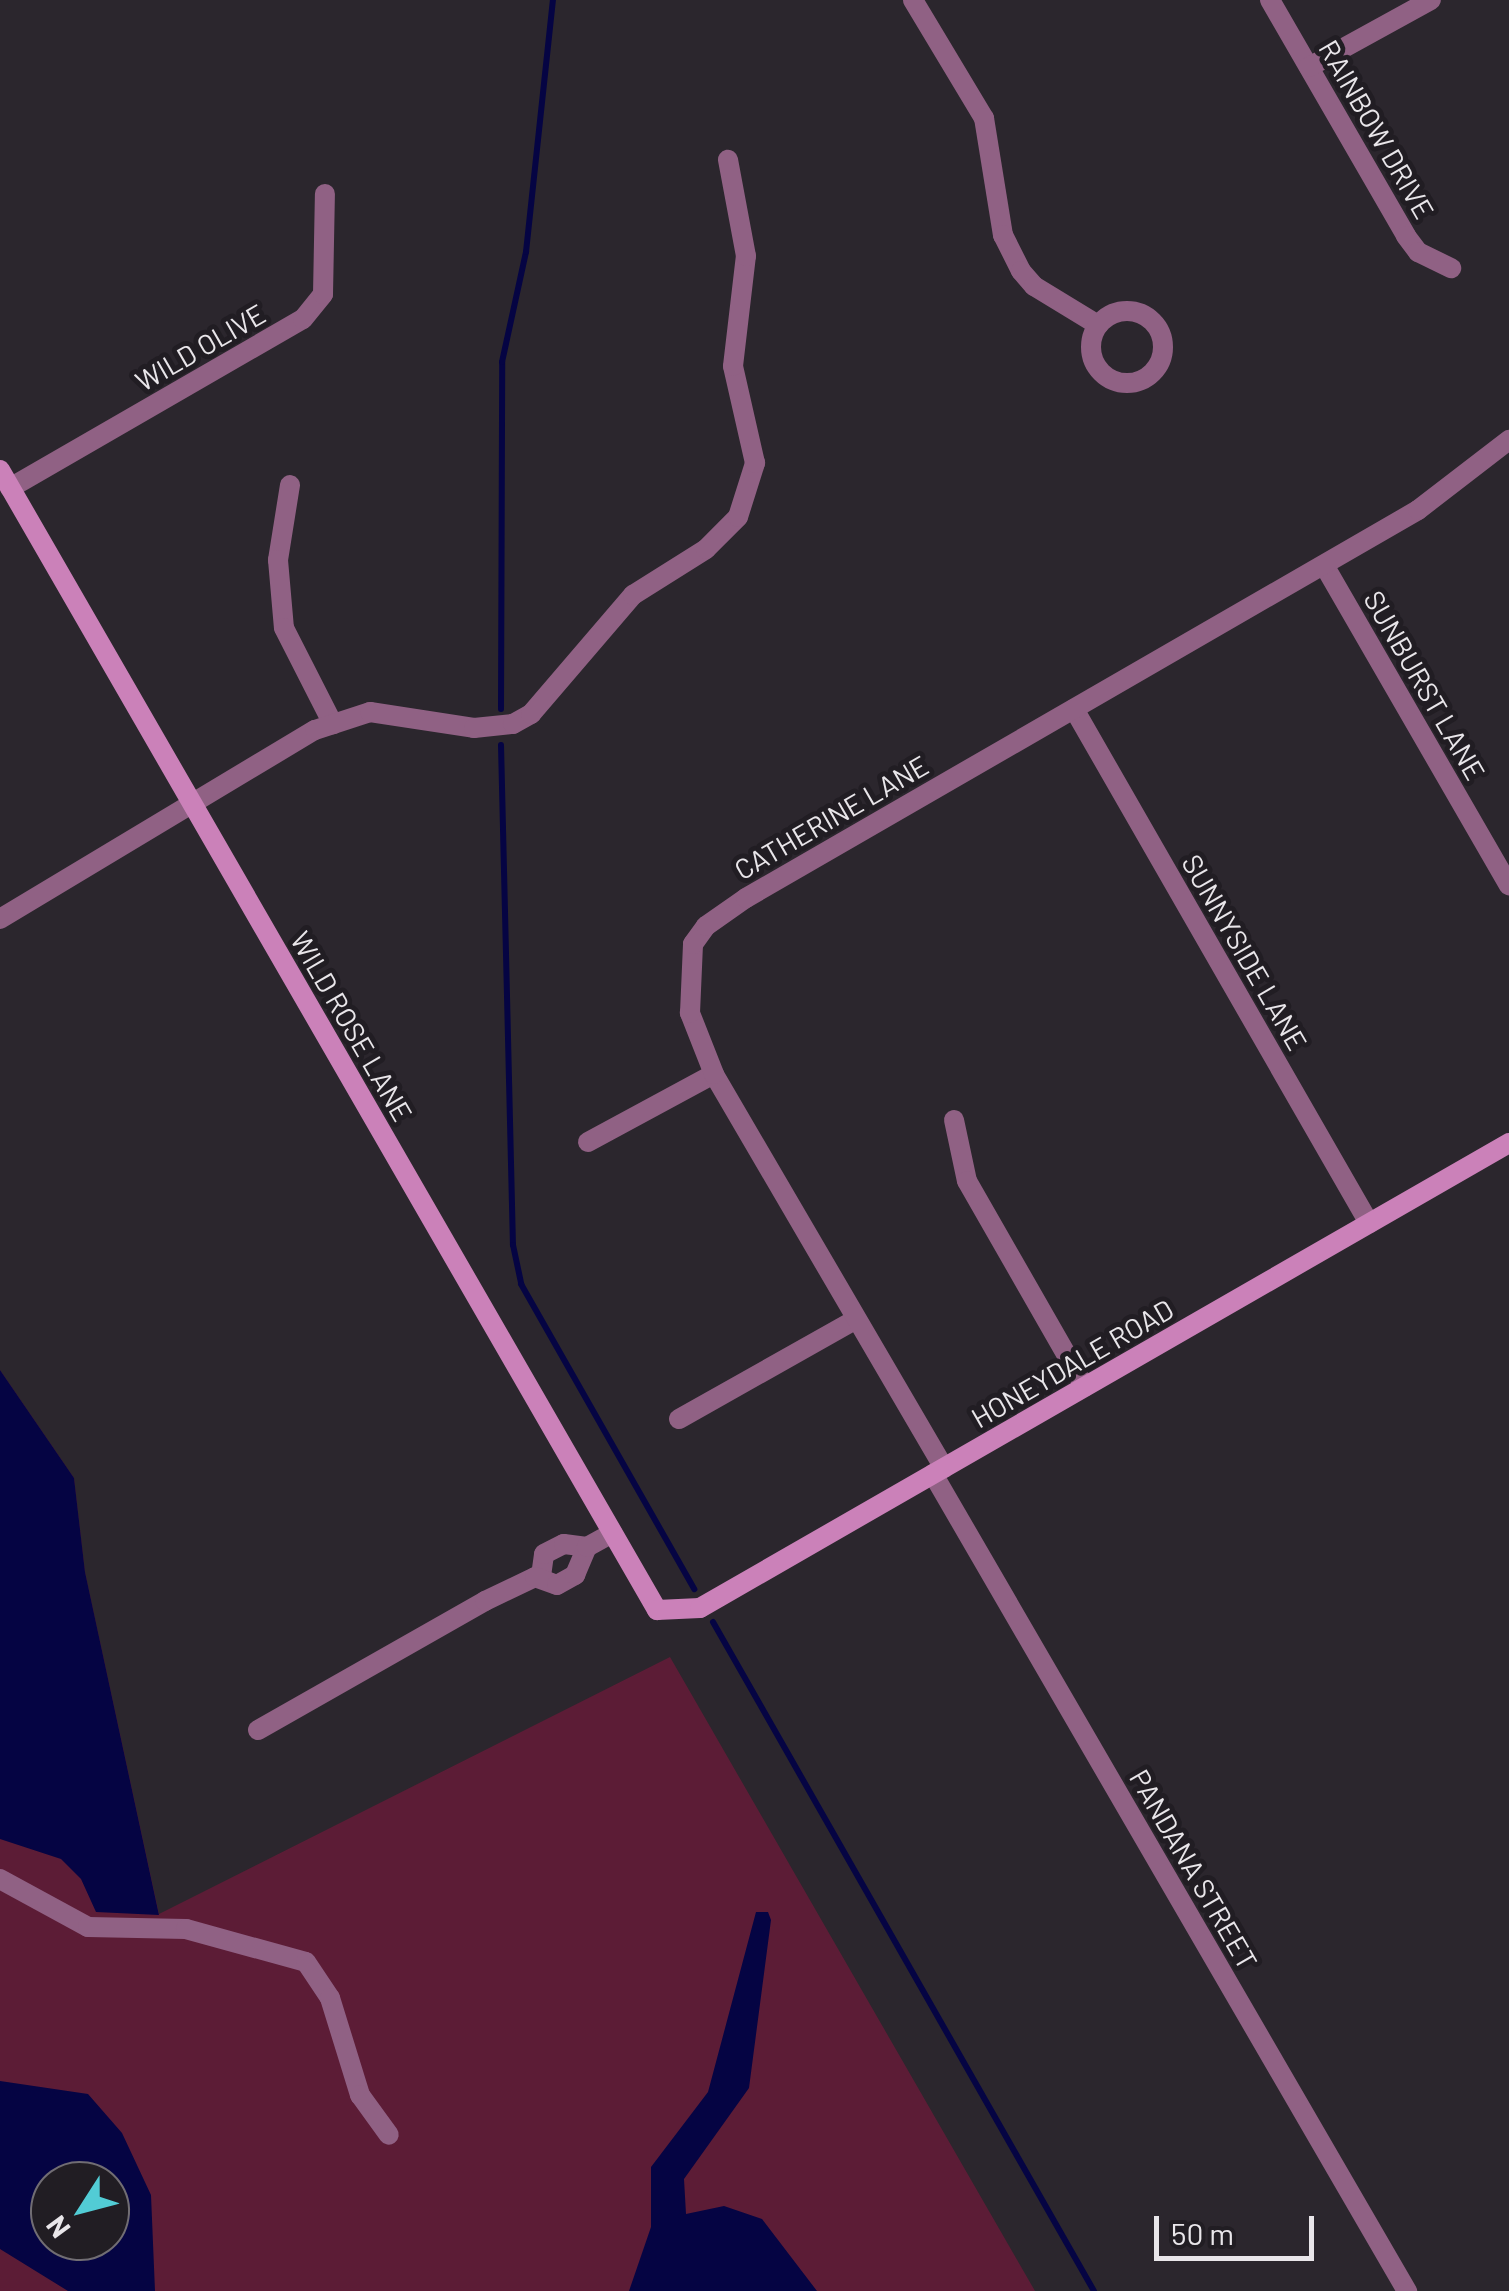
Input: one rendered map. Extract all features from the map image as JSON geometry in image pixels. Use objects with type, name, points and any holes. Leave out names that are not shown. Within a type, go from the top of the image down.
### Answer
[{"type":"street","points":[[914,0],[984,118],[1010,252],[1034,286],[1098,325]]},
{"type":"street","name":"RAINBOW DRIVE","points":[[1270,0],[1406,236],[1418,252],[1451,268]]},
{"type":"street","points":[[1309,66],[1431,0]]},
{"type":"street","points":[[0,919],[333,724],[370,712],[474,728],[514,724],[544,700],[618,610],[706,549],[738,517],[756,463],[733,366],[746,256],[728,160]]},
{"type":"street","name":"WILD OLIVE","points":[[5,479],[304,319],[323,294],[325,194]]},
{"type":"street","name":"CATHERINE LANE","points":[[938,1471],[714,1074],[688,990],[693,944],[706,926],[1418,510],[1509,440]]},
{"type":"street","name":"WILD ROSE LANE","points":[[5,479],[657,1610]]},
{"type":"street","points":[[290,486],[278,560],[284,628],[333,724]]},
{"type":"street","name":"SUNBURST LANE","points":[[1324,565],[1509,885]]},
{"type":"street","name":"SUNNYSIDE LANE","points":[[1074,709],[1369,1223]]},
{"type":"street","points":[[588,1142],[714,1074]]},
{"type":"street","points":[[954,1120],[967,1181],[1084,1387]]},
{"type":"street","name":"HONEYDALE ROAD","points":[[657,1610],[700,1608],[1509,1144]]},
{"type":"street","points":[[679,1418],[856,1320]]},
{"type":"street","name":"PANDANA STREET","points":[[938,1471],[1407,2291]]},
{"type":"street","points":[[540,1576],[544,1554],[564,1544],[587,1547],[612,1533]]},
{"type":"street","points":[[540,1576],[557,1584],[575,1575],[587,1547]]},
{"type":"street","points":[[258,1730],[540,1576]]},
{"type":"street","points":[[0,1879],[88,1927],[186,1929],[306,1962],[330,1998],[360,2095],[389,2135]]},
{"type":"shaded area","points":[[0,1370],[74,1478],[85,1572],[159,1914],[670,1657],[1035,2291],[0,2291]]},
{"type":"shaded area","points":[[0,1370],[74,1478],[85,1572],[159,1915],[96,1912],[81,1879],[61,1859],[0,1839]]},
{"type":"shaded area","points":[[756,1912],[768,1912],[771,1920],[749,2088],[684,2179],[686,2214],[724,2206],[762,2219],[817,2291],[629,2291],[651,2227],[651,2167],[708,2092]]},
{"type":"shaded area","points":[[0,2081],[88,2094],[122,2133],[151,2195],[155,2291],[68,2291],[0,2249]]},
{"type":"waterway","points":[[501,709],[502,362],[526,252],[553,0]]},
{"type":"waterway","points":[[501,745],[513,1245],[521,1284],[694,1589]]},
{"type":"waterway","points":[[713,1622],[1094,2291]]}]
